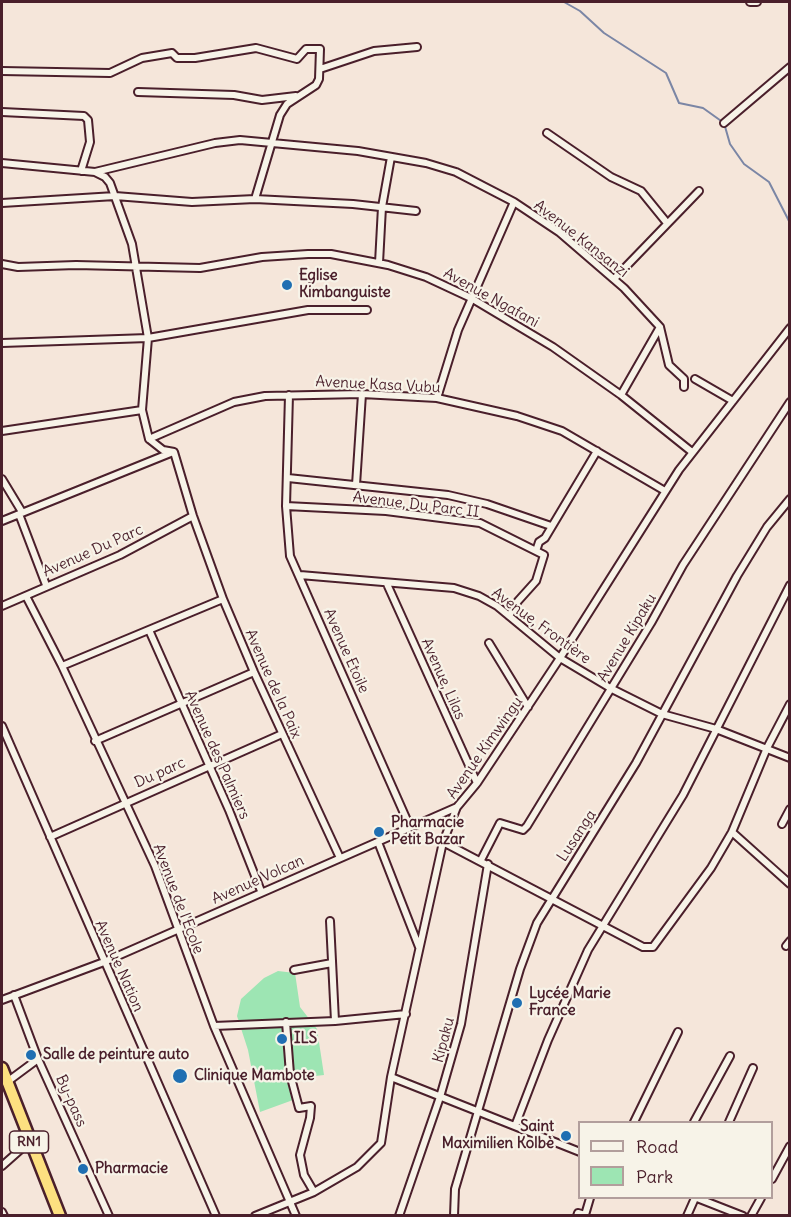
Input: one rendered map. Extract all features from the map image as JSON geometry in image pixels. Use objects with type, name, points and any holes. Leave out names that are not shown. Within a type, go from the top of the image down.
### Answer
[{"type":"highway","name":"RN1","points":[[2,1069],[29,1142],[60,1215]]},
{"type":"street","points":[[750,2],[757,2]]},
{"type":"street","points":[[320,69],[374,51],[417,46]]},
{"type":"street","points":[[2,71],[110,73],[149,56],[172,53],[177,58],[195,58],[256,48],[297,59],[306,49],[320,49],[318,64],[320,69],[316,85],[297,96],[280,115],[255,199]]},
{"type":"street","points":[[724,123],[789,67]]},
{"type":"street","points":[[138,92],[234,95],[262,100],[297,96]]},
{"type":"street","points":[[2,112],[84,116],[88,120],[90,142],[81,171]]},
{"type":"street","points":[[546,133],[611,177],[641,191],[667,224]]},
{"type":"street","name":"Avenue Kansanzi","points":[[2,163],[95,172],[215,143],[240,140],[271,141],[426,162],[456,172],[514,202],[558,232],[614,279],[660,327]]},
{"type":"street","points":[[379,263],[382,207],[391,157]]},
{"type":"street","points":[[95,172],[108,179],[132,244],[137,265],[148,338],[142,410],[149,438],[163,450],[174,452]]},
{"type":"street","points":[[614,279],[699,191]]},
{"type":"street","points":[[2,203],[115,196],[192,202],[255,199],[416,211]]},
{"type":"street","points":[[437,398],[444,368],[471,298],[514,202]]},
{"type":"street","name":"Avenue Ngafani","points":[[2,264],[18,267],[137,265],[200,268],[262,257],[308,254],[331,254],[379,263],[426,277],[471,298],[553,347],[621,395],[693,452]]},
{"type":"street","points":[[2,343],[148,338],[308,310],[367,310]]},
{"type":"street","points":[[660,327],[669,365],[684,379],[684,387]]},
{"type":"street","points":[[621,395],[660,327]]},
{"type":"street","name":"Avenue Kimwingu","points":[[255,1215],[291,1203],[314,1192],[362,1164],[381,1143],[391,1077],[443,842],[457,807],[477,783],[528,707],[665,491],[789,328]]},
{"type":"street","points":[[695,379],[733,401]]},
{"type":"street","points":[[356,485],[362,394]]},
{"type":"street","name":"Avenue Kasa Vubu","points":[[149,438],[234,402],[265,396],[362,394],[437,398],[517,416],[562,431],[665,491]]},
{"type":"street","name":"Avenue Etoile","points":[[290,395],[286,506],[290,556],[410,827]]},
{"type":"street","name":"Avenue Kipaku","points":[[482,860],[500,823],[523,830],[527,826],[612,689],[683,565],[789,402]]},
{"type":"street","points":[[2,431],[142,410]]},
{"type":"street","points":[[510,616],[518,601],[536,581],[544,555],[536,551],[597,451]]},
{"type":"street","points":[[2,521],[174,452]]},
{"type":"street","name":"Avenue de la Paix","points":[[174,452],[193,516],[223,599],[282,734],[340,858]]},
{"type":"street","points":[[288,478],[448,495],[487,504],[551,526]]},
{"type":"street","points":[[2,479],[20,513],[46,585]]},
{"type":"street","name":"Lusanga","points":[[454,1215],[455,1189],[520,969],[537,923],[609,808],[736,576],[767,527],[789,499]]},
{"type":"street","name":"Avenue, Du Parc II","points":[[286,506],[386,511],[480,523],[536,551]]},
{"type":"street","name":"Avenue Du Parc","points":[[2,606],[46,585],[120,555],[193,516]]},
{"type":"street","name":"Avenue, Frontière","points":[[300,575],[454,588],[479,596],[510,616],[560,658],[612,689],[662,714],[716,729],[789,758]]},
{"type":"street","name":"Avenue, Lilas","points":[[387,584],[477,783]]},
{"type":"street","points":[[515,1126],[570,987],[602,925],[683,795],[789,585]]},
{"type":"street","name":"Avenue de l'Ecole","points":[[26,596],[62,666],[123,803],[155,866],[214,1026],[296,1215]]},
{"type":"street","points":[[62,666],[223,599]]},
{"type":"street","name":"Avenue des Palmiers","points":[[149,630],[209,765],[261,891]]},
{"type":"street","points":[[489,643],[528,707]]},
{"type":"street","points":[[95,741],[254,672]]},
{"type":"street","points":[[443,842],[482,860],[643,947],[649,948],[657,945],[732,832],[767,748],[789,704]]},
{"type":"street","name":"Avenue Nation","points":[[2,726],[216,1215]]},
{"type":"street","name":"Du parc","points":[[50,837],[282,734]]},
{"type":"street","name":"Avenue Volcan","points":[[2,1000],[104,962],[261,891],[457,807]]},
{"type":"street","points":[[782,824],[789,809]]},
{"type":"street","points":[[732,832],[789,884]]},
{"type":"street","points":[[378,842],[420,949]]},
{"type":"street","name":"Kipaku","points":[[399,1215],[440,1097],[461,1024],[489,864]]},
{"type":"street","points":[[330,921],[335,1021]]},
{"type":"street","points":[[294,970],[332,963]]},
{"type":"street","name":"By-pass","points":[[14,995],[39,1059],[109,1215]]},
{"type":"street","points":[[214,1026],[335,1021],[406,1014]]},
{"type":"street","points":[[286,1022],[290,1074],[299,1108],[311,1106],[300,1155],[304,1175],[314,1192]]},
{"type":"street","points":[[634,1121],[678,1032]]},
{"type":"street","points":[[695,1121],[729,1056]]},
{"type":"street","points":[[7,1082],[39,1059]]},
{"type":"street","points":[[729,1121],[753,1068]]},
{"type":"street","points":[[391,1077],[578,1152]]},
{"type":"street","points":[[2,1166],[29,1142]]},
{"type":"street","points":[[773,1175],[789,1146]]},
{"type":"street","points":[[577,1215],[578,1213],[585,1215],[589,1199]]},
{"type":"street","points":[[687,1215],[695,1199]]},
{"type":"street","points":[[701,1199],[743,1215]]},
{"type":"street","points":[[751,1215],[760,1199]]},
{"type":"green space","name":"ILS","points":[[278,971],[295,973],[300,1007],[317,1029],[324,1075],[298,1078],[293,1100],[260,1112],[248,1050],[237,1016],[241,999],[264,978]]},
{"type":"waterway","points":[[564,2],[580,11],[604,33],[666,73],[679,103],[703,108],[724,123],[730,144],[744,164],[769,182],[790,223]]},
{"type":"place","name":"Eglise Kimbanguiste","points":[[287,285]]},
{"type":"place","name":"Pharmacie Petit Bazar","points":[[379,832]]},
{"type":"place","name":"Lycée Marie France","points":[[517,1003]]},
{"type":"place","name":"ILS","points":[[282,1039]]},
{"type":"place","name":"Salle de peinture auto","points":[[31,1055]]},
{"type":"place","name":"Clinique Mambote","points":[[180,1076]]},
{"type":"place","name":"Saint Maximilien Kolbè","points":[[566,1136]]},
{"type":"place","name":"Pharmacie","points":[[83,1169]]}]
